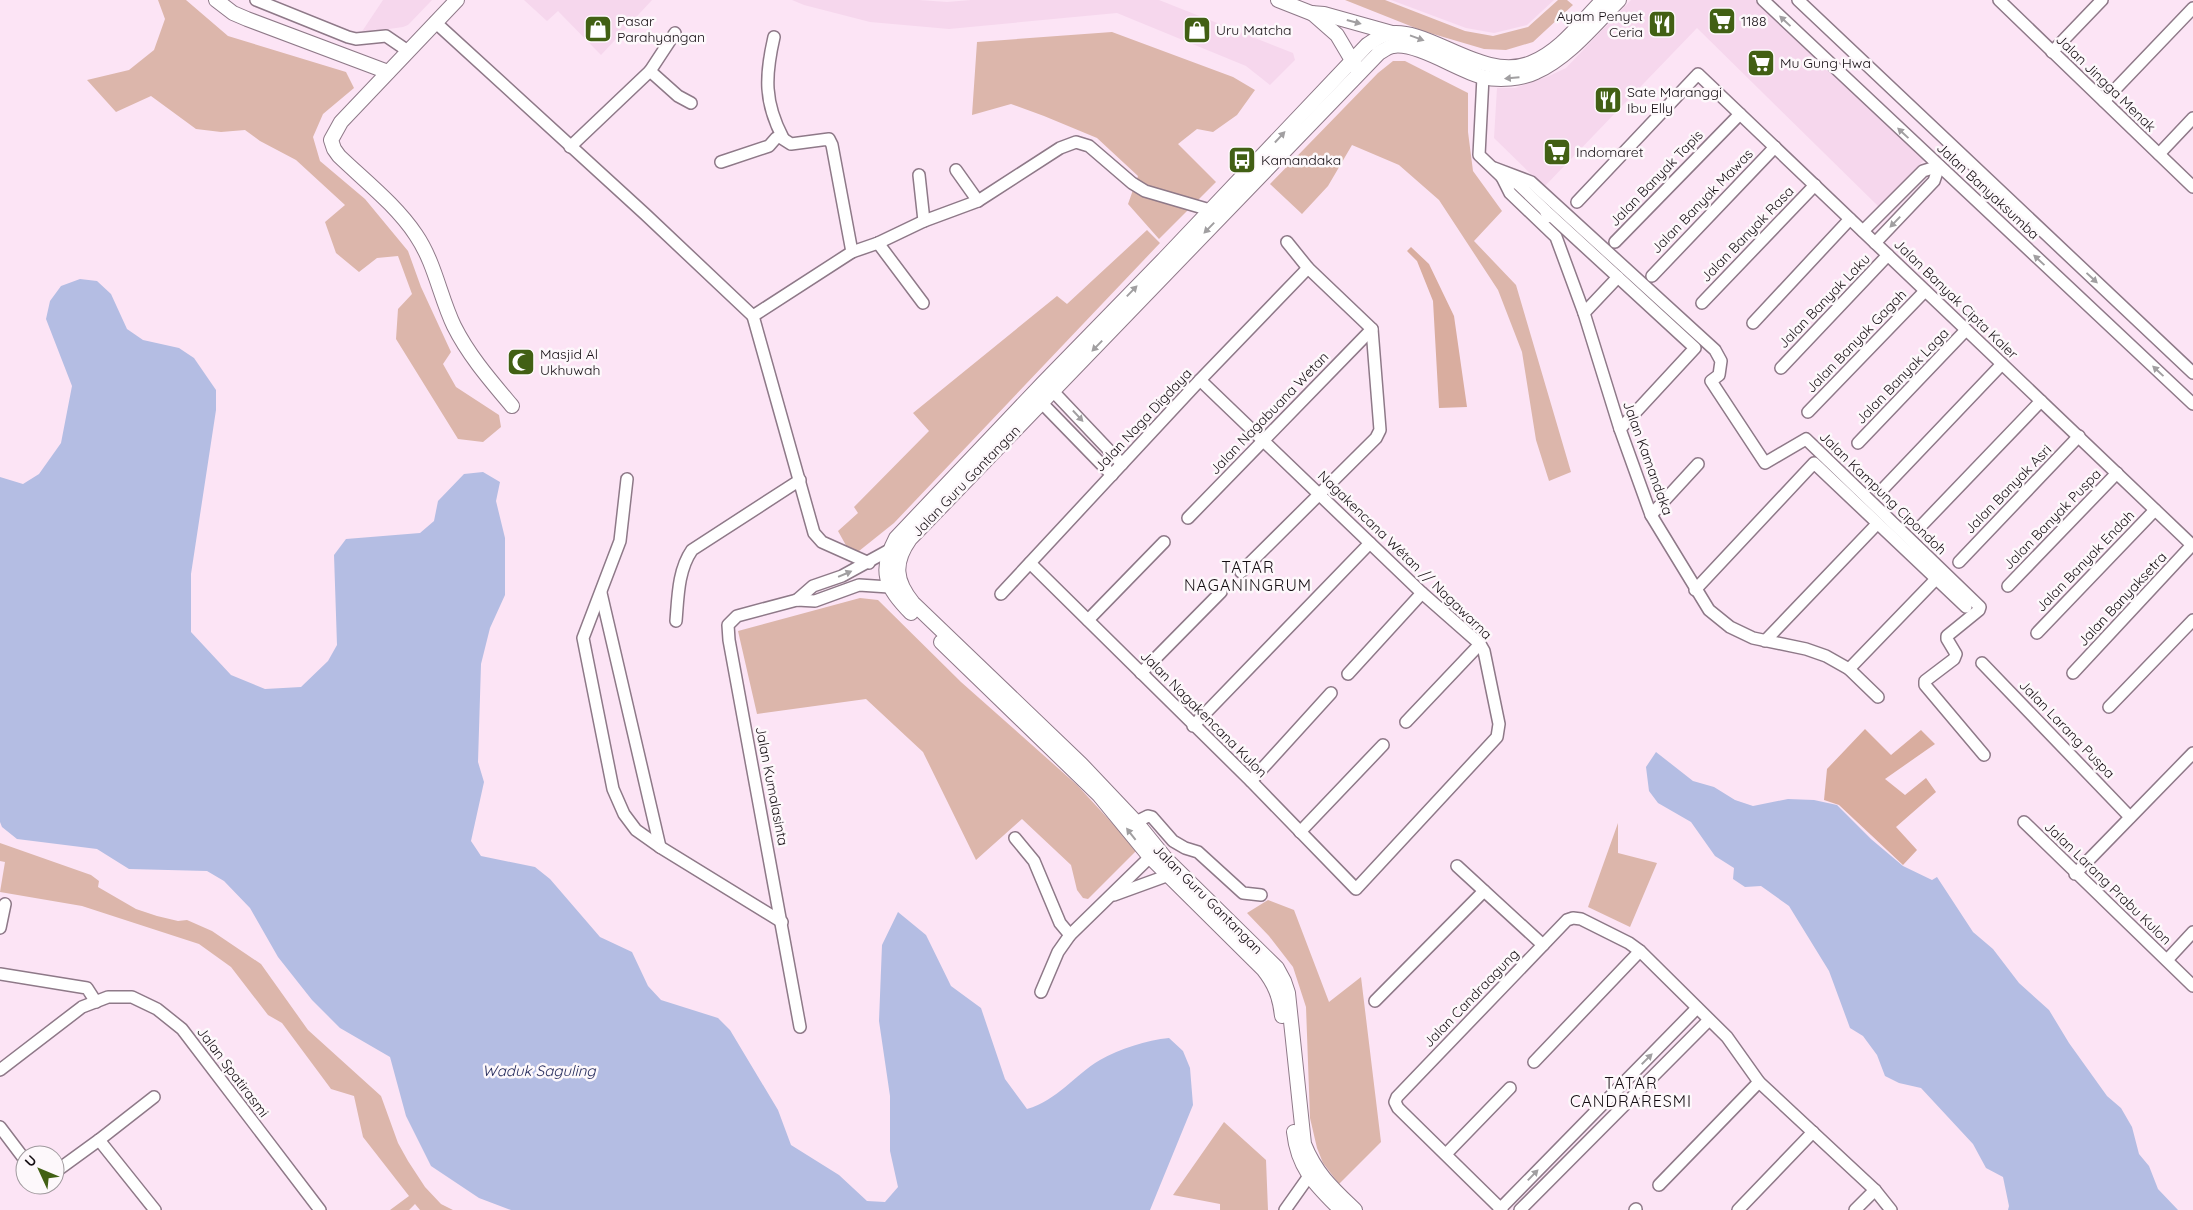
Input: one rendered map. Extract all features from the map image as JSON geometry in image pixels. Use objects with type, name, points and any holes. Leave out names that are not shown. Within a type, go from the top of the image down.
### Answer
[{"type":"street","points":[[216,0],[233,13],[388,72]]},
{"type":"street","points":[[256,0],[348,37],[356,39],[386,36],[408,51]]},
{"type":"street","points":[[457,0],[334,131],[331,140],[334,150],[396,211],[416,235],[430,260],[453,324],[465,347],[512,406]]},
{"type":"street","points":[[1278,0],[1311,13],[1324,14],[1397,33]]},
{"type":"street","name":"Jalan Guru Gantangan","points":[[1048,386],[1356,66],[1375,40],[1386,34],[1397,33],[1422,40],[1484,71],[1524,66],[1544,56],[1561,44],[1603,0]]},
{"type":"street","name":"Jalan Guru Gantangan","points":[[1341,1210],[1312,1172],[1298,1158],[1295,1147],[1280,1004],[1272,980],[1150,857],[1099,795],[899,601],[894,584],[898,562],[898,547],[1210,210],[1356,66],[1379,52],[1393,46],[1401,46],[1505,78],[1524,76],[1546,67],[1563,57],[1619,0]]},
{"type":"street","name":"Jalan Banyaksumba","points":[[1763,0],[2193,403]]},
{"type":"street","name":"Jalan Banyaksumba","points":[[1798,0],[2193,375]]},
{"type":"street","name":"Jalan Jingga Menak","points":[[1998,0],[2193,187]]},
{"type":"street","points":[[2052,52],[2102,0]]},
{"type":"street","points":[[2104,101],[2193,8]]},
{"type":"street","points":[[1311,13],[1337,35],[1356,66]]},
{"type":"street","points":[[435,22],[645,214],[752,316],[800,480],[810,522],[819,540],[869,563]]},
{"type":"street","points":[[570,147],[650,71],[675,33]]},
{"type":"street","points":[[774,37],[768,64],[770,110],[787,143],[828,139],[830,141],[852,252]]},
{"type":"street","points":[[650,71],[678,96],[692,103]]},
{"type":"street","name":"Jalan Kamandaka","points":[[1484,71],[1479,155],[1498,172],[1518,184],[1545,210],[1584,313],[1620,428],[1651,515],[1695,590],[1709,610],[1730,627],[1765,641],[1806,649],[1826,656],[1849,669],[1878,697]]},
{"type":"street","name":"Jalan Banyak Cipta Kaler","points":[[1577,202],[1698,74],[2193,546]]},
{"type":"street","name":"Jalan Banyak Tapis","points":[[1615,242],[1740,114]]},
{"type":"street","points":[[2159,154],[2193,118]]},
{"type":"street","points":[[721,162],[769,146],[776,138],[783,138]]},
{"type":"street","points":[[752,316],[852,252],[878,243],[924,221],[978,201],[1060,148],[1076,142],[1085,143],[1132,183],[1145,191],[1210,210]]},
{"type":"street","name":"Jalan Banyak Mawas","points":[[1652,276],[1775,147]]},
{"type":"street","points":[[1863,231],[1923,171],[1939,166]]},
{"type":"street","points":[[1875,243],[1934,181],[1939,166]]},
{"type":"street","points":[[956,170],[978,201]]},
{"type":"street","name":"Jalan Kamandaka","points":[[1498,172],[1510,192],[1556,237]]},
{"type":"street","name":"Jalan Kampung Cipondoh","points":[[1498,172],[1531,182],[1715,350],[1721,361],[1719,375],[1711,381],[1765,463],[1806,440],[1980,607],[1947,636],[1956,654],[1954,659],[1926,681],[1925,685],[1984,755]]},
{"type":"street","points":[[919,175],[924,221]]},
{"type":"street","name":"Jalan Banyak Rasa","points":[[1702,304],[1815,185]]},
{"type":"street","points":[[1545,210],[1695,348],[1620,428]]},
{"type":"street","points":[[1752,323],[1850,218]]},
{"type":"street","points":[[1241,572],[1376,438],[1380,430],[1372,329],[1308,268],[1287,242]]},
{"type":"street","points":[[878,243],[923,303]]},
{"type":"street","name":"Jalan Banyak Laku","points":[[1781,368],[1888,255]]},
{"type":"street","name":"Jalan Naga Digdaya","points":[[1001,594],[1200,380],[1308,268]]},
{"type":"street","points":[[1584,313],[1618,277]]},
{"type":"street","name":"Jalan Banyak Gagah","points":[[1808,412],[1925,290]]},
{"type":"street","name":"Jalan Nagabuana Wetan","points":[[1188,518],[1372,329]]},
{"type":"street","name":"Jalan Banyak Laga","points":[[1858,442],[1966,330]]},
{"type":"street","points":[[1881,491],[2002,364]]},
{"type":"street","points":[[2178,390],[2193,375]]},
{"type":"street","name":"Nagakencana Wétan // Nagawarna","points":[[1200,380],[1422,593],[1480,644],[1484,651],[1499,724],[1497,738],[1356,889]]},
{"type":"street","points":[[1048,386],[1122,464]]},
{"type":"street","points":[[1037,399],[1112,475]]},
{"type":"street","points":[[1922,525],[2041,401]]},
{"type":"street","name":"Jalan Banyak Asri","points":[[1959,562],[2079,436]]},
{"type":"street","points":[[1695,590],[1814,463],[1876,524],[1966,607]]},
{"type":"street","points":[[1651,515],[1698,464]]},
{"type":"street","name":"Jalan Banyak Puspa","points":[[2008,586],[2118,473]]},
{"type":"street","points":[[627,479],[620,541],[583,638],[613,789],[624,814],[636,830],[660,847],[782,922]]},
{"type":"street","points":[[676,621],[682,575],[686,558],[692,550],[800,480]]},
{"type":"street","name":"Jalan Banyak Endah","points":[[2037,633],[2155,510]]},
{"type":"street","points":[[1765,641],[1876,524]]},
{"type":"street","points":[[1088,620],[1164,542]]},
{"type":"street","points":[[1194,726],[1370,543]]},
{"type":"street","name":"Jalan Banyaksetra","points":[[2073,673],[2193,546]]},
{"type":"street","points":[[797,600],[812,586],[842,576],[898,547]]},
{"type":"street","name":"Jalan Nagakencana Kulon","points":[[1030,562],[1356,889]]},
{"type":"street","points":[[1849,669],[1936,579]]},
{"type":"street","points":[[797,600],[815,601],[859,585],[894,584]]},
{"type":"street","name":"Jalan Guru Gantangan","points":[[894,584],[902,589],[913,603],[1081,764],[1136,822],[1166,859],[1270,960],[1284,981],[1288,993],[1304,1144],[1312,1172],[1324,1180],[1355,1210]]},
{"type":"street","points":[[1141,673],[1221,592]]},
{"type":"street","points":[[601,593],[660,847]]},
{"type":"street","points":[[1348,674],[1422,593]]},
{"type":"street","name":"Jalan Kumalasinta","points":[[797,600],[737,616],[728,625],[728,630],[800,1027]]},
{"type":"street","points":[[2109,707],[2193,620]]},
{"type":"street","points":[[1406,722],[1480,644]]},
{"type":"street","name":"Jalan Larang Puspa","points":[[1982,662],[2130,817]]},
{"type":"street","points":[[1250,781],[1331,693]]},
{"type":"street","points":[[1300,832],[1383,745]]},
{"type":"street","points":[[2076,874],[2193,753]]},
{"type":"street","points":[[1136,822],[1148,816],[1152,818],[1173,841],[1185,848],[1198,852],[1242,893],[1261,895]]},
{"type":"street","name":"Jalan Larang Prabu Kulon","points":[[2024,822],[2193,986]]},
{"type":"street","points":[[1015,838],[1034,862],[1060,923],[1070,935]]},
{"type":"street","points":[[1041,992],[1058,952],[1070,935],[1150,857]]},
{"type":"street","points":[[1457,866],[1543,945]]},
{"type":"street","points":[[1113,895],[1169,875]]},
{"type":"street","points":[[1374,1001],[1484,891]]},
{"type":"street","points":[[0,928],[5,904]]},
{"type":"street","name":"Jalan Candraagung","points":[[1446,1154],[1398,1108],[1395,1102],[1397,1097],[1567,920],[1573,918],[1581,919],[1629,943],[1640,951]]},
{"type":"street","points":[[2166,960],[2193,932]]},
{"type":"street","points":[[1534,1062],[1640,951],[1727,1037],[1759,1082],[1875,1190],[1891,1210]]},
{"type":"street","points":[[0,974],[87,988],[96,1002]]},
{"type":"street","name":"Jalan Spatirasmi","points":[[0,1070],[82,1007],[108,997],[132,997],[157,1009],[182,1029],[320,1210]]},
{"type":"street","points":[[1510,1088],[1446,1154],[1501,1210],[1577,1129],[1697,1008]]},
{"type":"street","points":[[1520,1210],[1709,1020]]},
{"type":"street","points":[[1659,1185],[1759,1082]]},
{"type":"street","points":[[65,1165],[154,1097]]},
{"type":"street","points":[[0,1127],[15,1147]]},
{"type":"street","points":[[1577,1129],[1589,1140]]},
{"type":"street","points":[[1738,1210],[1813,1132]]},
{"type":"street","points":[[100,1140],[155,1210]]},
{"type":"street","points":[[1285,1210],[1312,1172]]},
{"type":"street","points":[[1855,1210],[1875,1190]]},
{"type":"shaded area","points":[[158,0],[186,0],[228,36],[346,72],[354,88],[323,114],[313,137],[320,161],[365,199],[408,251],[421,287],[451,352],[443,364],[456,387],[499,415],[501,427],[483,442],[458,439],[396,339],[398,309],[412,294],[398,256],[377,258],[359,272],[336,253],[325,222],[345,205],[296,160],[260,141],[245,130],[221,132],[196,129],[151,96],[116,112],[87,80],[129,70],[154,50],[165,19]]},
{"type":"shaded area","points":[[383,0],[432,0],[408,25],[361,33]]},
{"type":"shaded area","name":"Pasar Parahyangan","points":[[524,0],[652,0],[601,55],[558,11],[547,21]]},
{"type":"shaded area","points":[[792,0],[919,0],[947,2],[971,0],[1159,0],[1293,53],[1295,60],[1270,85],[1246,66],[1117,13],[949,29],[870,22],[804,5]]},
{"type":"shaded area","points":[[1345,0],[1385,0],[1465,31],[1493,36],[1528,27],[1558,0],[1567,0],[1573,5],[1533,42],[1506,50],[1484,49],[1423,31]]},
{"type":"shaded area","points":[[1391,0],[1554,0],[1527,25],[1494,33],[1466,28]]},
{"type":"shaded area","points":[[1631,0],[1755,0],[1925,159],[1879,207],[1697,28],[1544,187],[1494,138],[1497,88],[1515,88],[1566,68]]},
{"type":"shaded area","points":[[1112,32],[1233,77],[1255,90],[1237,115],[1213,132],[1197,129],[1178,144],[1216,182],[1159,239],[1128,204],[1138,176],[1097,138],[1011,104],[972,115],[977,42]]},
{"type":"shaded area","points":[[1393,61],[1405,61],[1468,93],[1468,132],[1473,171],[1502,211],[1474,241],[1516,285],[1571,472],[1549,481],[1536,440],[1522,352],[1498,290],[1439,200],[1399,165],[1352,145],[1328,186],[1302,214],[1270,184],[1378,73]]},
{"type":"shaded area","points":[[1147,230],[1160,243],[894,523],[859,551],[848,549],[838,531],[858,513],[854,507],[929,431],[913,413],[1057,296],[1067,304]]},
{"type":"shaded area","points":[[1411,247],[1429,264],[1454,316],[1467,407],[1439,408],[1433,301],[1417,261],[1407,251]]},
{"type":"shaded area","points":[[860,598],[878,600],[961,682],[1077,785],[1137,850],[1088,899],[1083,898],[1077,890],[1071,865],[1022,819],[976,860],[923,752],[866,699],[757,714],[738,631]]},
{"type":"shaded area","points":[[1865,729],[1891,755],[1921,730],[1935,744],[1885,779],[1905,795],[1926,778],[1936,792],[1896,827],[1917,850],[1903,865],[1839,805],[1824,800],[1827,769]]},
{"type":"shaded area","points":[[1618,823],[1618,853],[1657,863],[1630,927],[1588,907]]},
{"type":"shaded area","points":[[0,843],[91,875],[99,881],[98,887],[136,909],[178,921],[187,920],[212,931],[261,964],[308,1030],[381,1096],[398,1143],[408,1161],[425,1187],[441,1204],[453,1210],[420,1210],[415,1204],[409,1210],[390,1210],[409,1196],[363,1137],[354,1096],[331,1089],[282,1023],[268,1015],[231,967],[199,944],[82,906],[0,892],[5,862],[0,861]]},
{"type":"shaded area","points":[[1268,900],[1294,910],[1329,1002],[1361,977],[1381,1142],[1339,1184],[1323,1163],[1317,1148],[1310,1118],[1306,1007],[1293,967],[1269,936],[1247,913]]},
{"type":"shaded area","points":[[1224,1122],[1266,1160],[1268,1210],[1220,1210],[1220,1204],[1173,1195]]},
{"type":"water","name":"Waduk Saguling","points":[[80,279],[97,281],[111,294],[127,329],[143,340],[179,348],[194,358],[216,390],[216,410],[191,574],[191,632],[231,675],[265,689],[301,687],[328,661],[337,645],[334,555],[346,539],[420,533],[434,521],[438,501],[464,474],[483,472],[500,482],[496,501],[505,538],[505,595],[490,628],[481,664],[478,762],[484,782],[471,841],[481,856],[535,867],[550,879],[600,937],[632,952],[648,986],[661,1000],[718,1018],[730,1030],[778,1110],[791,1145],[839,1175],[867,1201],[885,1202],[898,1187],[890,1151],[890,1096],[879,1021],[882,945],[898,912],[926,935],[951,986],[981,1008],[1005,1079],[1027,1109],[1048,1100],[1090,1066],[1108,1056],[1143,1043],[1169,1038],[1183,1051],[1190,1068],[1193,1105],[1150,1210],[511,1210],[479,1198],[431,1166],[406,1116],[390,1057],[340,1028],[312,1000],[278,957],[250,908],[224,881],[207,871],[129,869],[97,849],[17,839],[2,827],[0,822],[0,477],[23,484],[39,474],[61,443],[72,386],[46,319],[50,301],[61,286]]},
{"type":"water","points":[[1656,752],[1693,781],[1714,787],[1735,800],[1753,806],[1788,799],[1814,800],[1837,805],[1871,839],[1903,866],[1932,880],[1937,877],[1973,932],[1993,949],[2019,983],[2049,1010],[2069,1043],[2107,1096],[2121,1108],[2132,1127],[2139,1154],[2149,1166],[2158,1189],[2178,1210],[2008,1210],[2009,1206],[2003,1177],[1986,1168],[1973,1144],[1921,1088],[1899,1083],[1885,1076],[1877,1055],[1863,1036],[1850,1028],[1829,971],[1789,906],[1761,886],[1745,887],[1733,879],[1734,868],[1715,856],[1691,822],[1658,803],[1649,791],[1646,767]]},
{"type":"place","name":"1188","points":[[1722,21]]},
{"type":"place","name":"Ayam Penyet Ceria","points":[[1662,24]]},
{"type":"place","name":"Pasar Parahyangan","points":[[598,29]]},
{"type":"place","name":"Uru Matcha","points":[[1197,30]]},
{"type":"place","name":"Mu Gung Hwa","points":[[1761,63]]},
{"type":"place","name":"Sate Maranggi Ibu Elly","points":[[1608,100]]},
{"type":"place","name":"Indomaret","points":[[1557,152]]},
{"type":"place","name":"Kamandaka","points":[[1242,160]]},
{"type":"place","name":"Masjid Al Ukhuwah","points":[[521,362]]},
{"type":"district","name":"TATAR NAGANINGRUM","points":[[1248,576]]},
{"type":"district","name":"TATAR CANDRARESMI","points":[[1631,1092]]}]
